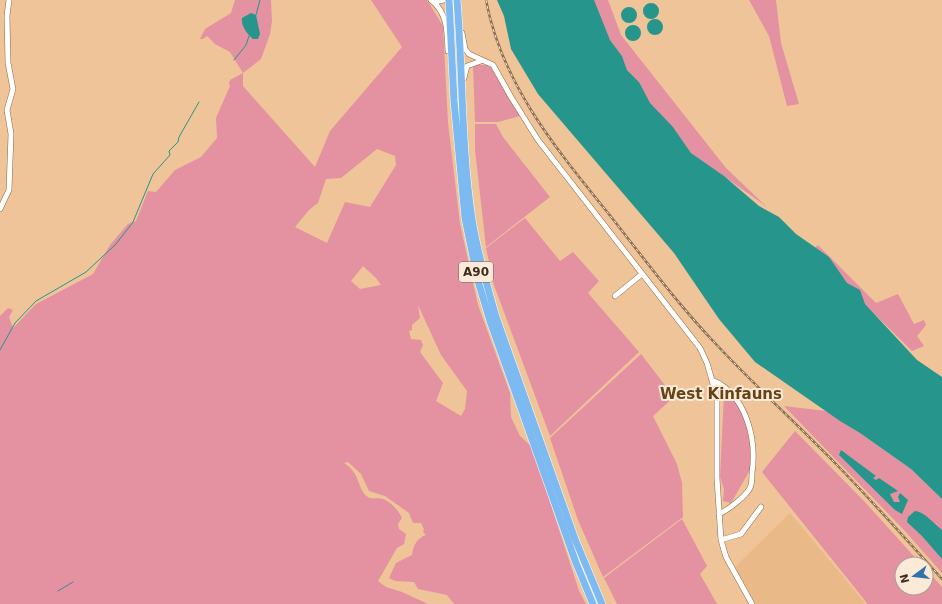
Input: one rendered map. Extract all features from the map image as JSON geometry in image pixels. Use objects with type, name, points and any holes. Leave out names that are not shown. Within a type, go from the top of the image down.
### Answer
[{"type":"highway","name":"A90","points":[[449,0],[452,65],[464,205],[470,248],[492,328],[587,589],[594,604]]},
{"type":"highway","name":"A90","points":[[457,0],[462,100],[472,218],[485,279],[496,317],[587,571],[606,604]]},
{"type":"highway","points":[[587,571],[602,604]]},
{"type":"street","points":[[0,209],[9,190],[11,134],[7,110],[13,89],[8,63],[7,16],[9,0]]},
{"type":"street","points":[[432,1],[444,0]]},
{"type":"street","points":[[432,1],[444,16],[449,56],[452,65]]},
{"type":"street","points":[[459,20],[465,49],[469,54],[481,61],[488,62],[493,65],[538,140],[700,348],[717,398],[717,478],[721,540],[726,557],[752,604]]},
{"type":"street","points":[[462,100],[465,69],[469,65],[481,61]]},
{"type":"street","points":[[615,296],[642,274]]},
{"type":"street","points":[[712,380],[724,385],[732,394],[746,416],[753,444],[753,467],[750,488],[728,510],[719,514]]},
{"type":"street","points":[[721,540],[740,534],[761,507]]},
{"type":"shaded area","points":[[235,0],[271,0],[272,21],[270,34],[261,59],[243,73],[230,52],[215,44],[207,36],[200,39],[205,29],[231,13]]},
{"type":"shaded area","points":[[371,0],[427,0],[443,26],[448,123],[460,224],[478,305],[510,393],[511,417],[520,436],[532,447],[579,591],[586,604],[454,604],[447,595],[418,589],[414,582],[395,581],[389,578],[396,563],[412,555],[413,548],[416,543],[420,538],[426,535],[423,532],[424,529],[421,523],[413,523],[409,513],[385,496],[369,491],[361,474],[348,462],[344,463],[356,476],[365,494],[370,498],[381,498],[386,500],[392,504],[402,518],[398,524],[399,529],[406,534],[404,544],[397,548],[378,581],[386,587],[402,592],[428,604],[0,604],[0,316],[8,308],[13,310],[9,317],[13,328],[36,304],[93,274],[110,245],[128,224],[136,221],[148,191],[156,192],[175,170],[201,157],[217,138],[216,118],[230,86],[230,80],[243,73],[243,86],[315,167],[330,131],[402,47]],"holes":[[[377,149],[395,156],[396,165],[370,207],[345,202],[327,243],[295,227],[309,210],[318,203],[326,179],[341,178]],[[363,266],[381,285],[360,289],[351,281]],[[418,305],[441,355],[467,391],[465,409],[461,416],[436,401],[443,383],[420,352],[423,345],[421,340],[411,339],[409,331],[412,330],[412,325],[420,318]]]},
{"type":"shaded area","points":[[592,0],[608,0],[621,35],[726,168],[767,207],[691,153],[673,127],[650,106],[639,82],[627,70],[622,56],[610,40]]},
{"type":"shaded area","points":[[749,0],[776,0],[781,43],[799,104],[787,106],[769,36]]},
{"type":"shaded area","points":[[473,65],[490,65],[520,116],[498,122],[475,122]]},
{"type":"shaded area","points":[[475,124],[496,124],[503,137],[550,197],[486,247],[475,150]]},
{"type":"shaded area","points":[[525,218],[560,261],[573,252],[599,281],[588,293],[639,352],[550,436],[494,285],[486,248]]},
{"type":"shaded area","points":[[818,245],[876,303],[898,294],[914,324],[924,320],[926,325],[917,336],[924,346],[912,351],[811,251]]},
{"type":"shaded area","points":[[641,354],[674,397],[653,416],[677,464],[682,483],[683,517],[603,577],[578,520],[550,438]]},
{"type":"shaded area","points":[[722,386],[739,406],[745,419],[750,445],[750,470],[731,503],[723,501],[724,489],[720,477],[724,394],[720,387]]},
{"type":"shaded area","points":[[784,406],[826,411],[911,469],[942,499],[942,573],[934,564],[934,556],[927,556],[904,530]]},
{"type":"shaded area","points":[[795,431],[864,501],[914,556],[894,556],[894,596],[934,596],[934,578],[942,587],[942,604],[866,604],[867,603],[762,472]]},
{"type":"shaded area","points":[[790,513],[865,603],[756,604],[735,567]]},
{"type":"shaded area","points":[[682,519],[707,566],[700,574],[717,604],[617,604],[604,578]]},
{"type":"water","points":[[497,0],[594,0],[610,40],[622,56],[627,70],[639,82],[650,103],[673,127],[691,153],[724,176],[759,206],[779,217],[796,234],[829,257],[847,283],[860,290],[865,304],[917,360],[942,377],[942,499],[911,469],[755,362],[719,319],[674,253],[538,94],[511,49],[504,16]]},
{"type":"water","points":[[648,3],[654,3],[659,8],[657,17],[654,19],[648,19],[643,14],[643,8]]},
{"type":"water","points":[[626,7],[632,7],[637,12],[635,21],[632,23],[626,23],[621,18],[621,12]]},
{"type":"water","points":[[251,13],[256,15],[260,34],[258,39],[253,39],[242,24],[242,18]]},
{"type":"water","points":[[652,19],[658,19],[663,24],[661,33],[658,35],[652,35],[647,30],[647,24]]},
{"type":"water","points":[[630,25],[636,25],[641,30],[639,39],[636,41],[630,41],[625,36],[625,30]]},
{"type":"water","points":[[841,450],[876,476],[873,478],[876,480],[879,478],[898,491],[890,494],[894,502],[900,502],[898,497],[900,493],[908,500],[902,514],[895,510],[839,455]]},
{"type":"water","points":[[915,511],[926,516],[942,530],[942,559],[922,536],[907,522],[908,517]]},
{"type":"waterway","points":[[256,15],[260,0]]},
{"type":"waterway","points":[[234,60],[246,45],[249,36]]},
{"type":"waterway","points":[[0,350],[15,323],[36,301],[86,272],[116,244],[133,222],[153,174],[170,155],[169,151],[178,142],[179,137],[199,102]]},
{"type":"waterway","points":[[58,591],[73,582]]},
{"type":"railway","points":[[486,0],[494,31],[505,61],[519,89],[553,143],[572,168],[700,327],[849,478],[942,579]]},
{"type":"district","name":"West Kinfauns","points":[[721,394]]}]
